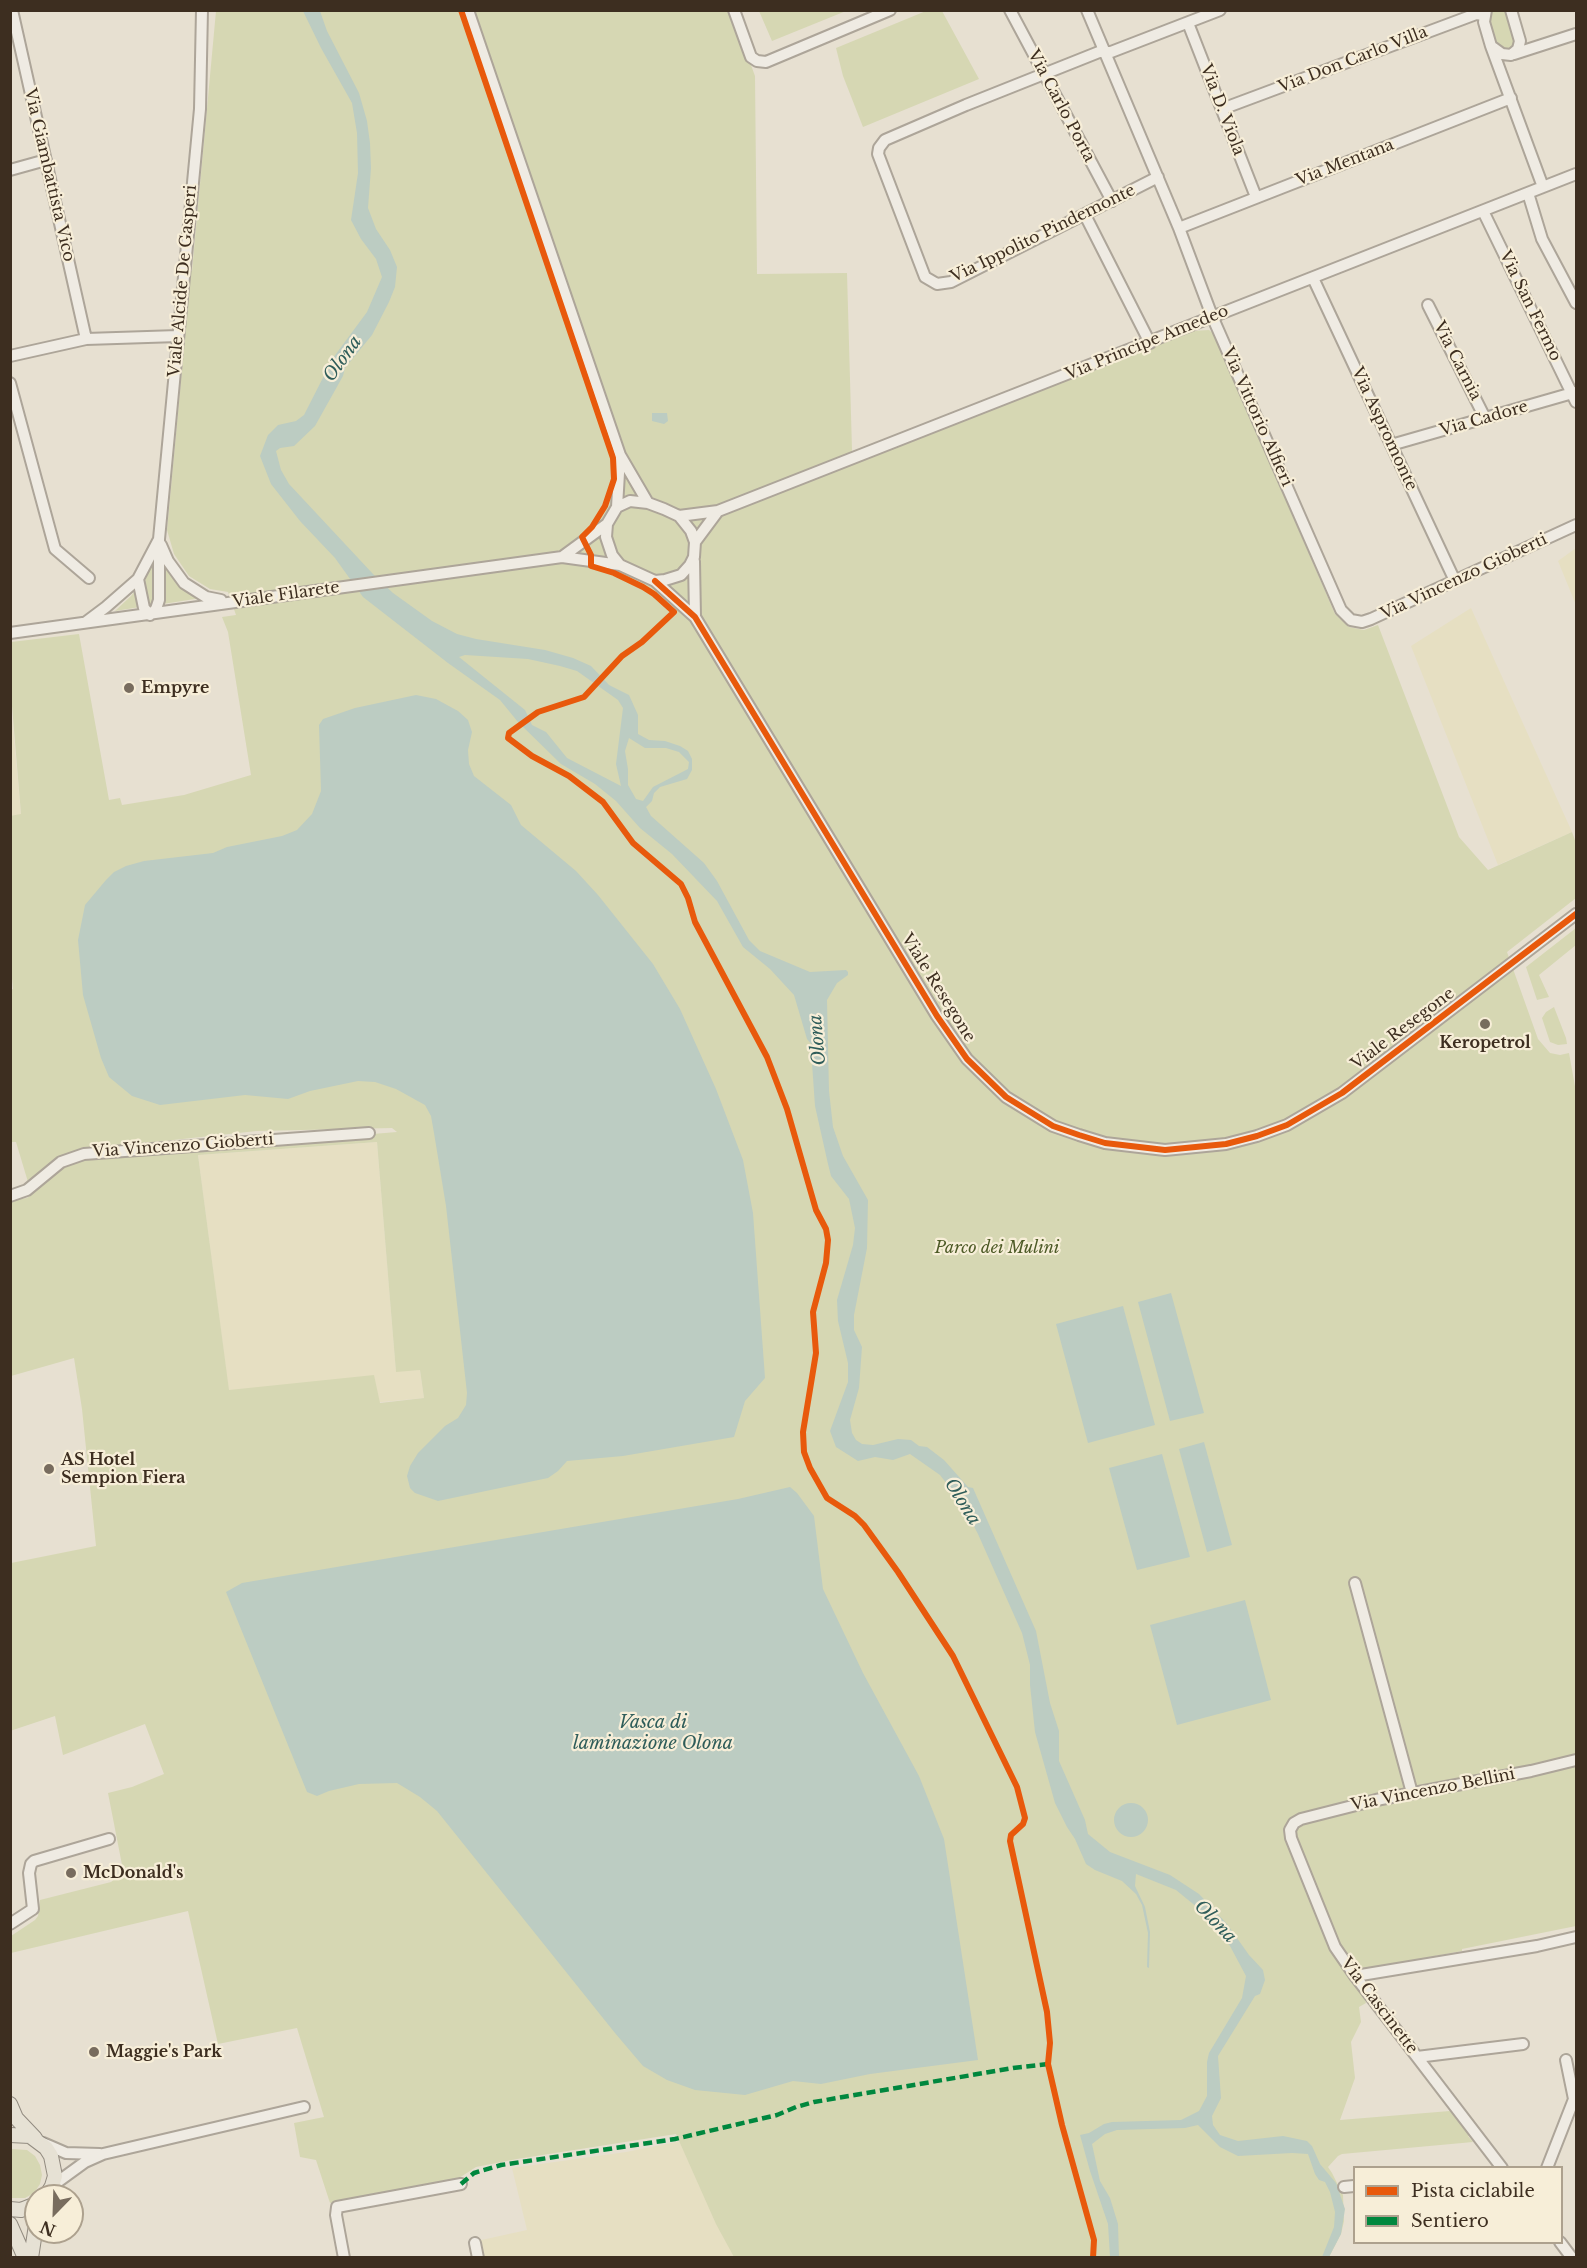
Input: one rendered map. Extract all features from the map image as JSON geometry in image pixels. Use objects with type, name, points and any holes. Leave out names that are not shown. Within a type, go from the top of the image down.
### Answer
[{"type":"main road","points":[[10,2104],[16,2118],[46,2148],[54,2166],[50,2184]]},
{"type":"main road","points":[[10,2135],[30,2136],[39,2141]]},
{"type":"main road","points":[[10,2224],[25,2258]]},
{"type":"street","name":"Via Giambattista Vico","points":[[12,10],[86,339]]},
{"type":"street","points":[[194,10],[202,16]]},
{"type":"street","points":[[468,10],[620,455],[648,503]]},
{"type":"street","points":[[734,10],[751,57],[757,62],[766,62],[890,10]]},
{"type":"street","name":"Via Carlo Porta","points":[[1010,10],[1112,201]]},
{"type":"street","name":"Via Vittorio Alfieri","points":[[1087,10],[1179,228],[1212,316],[1341,610],[1351,620]]},
{"type":"street","points":[[1044,73],[1099,52],[1111,52],[1220,10]]},
{"type":"street","points":[[1505,82],[1506,69],[1512,55],[1518,49],[1520,36],[1512,11]]},
{"type":"street","points":[[1485,13],[1484,22],[1491,46],[1543,187]]},
{"type":"street","name":"Via Don Carlo Villa","points":[[1222,109],[1476,14],[1485,13]]},
{"type":"street","name":"Viale Alcide De Gasperi","points":[[150,615],[156,609],[159,600],[159,539],[200,109],[202,16]]},
{"type":"street","name":"Via D. Viola","points":[[1188,22],[1256,198]]},
{"type":"street","points":[[1491,46],[1502,54],[1512,55],[1576,34]]},
{"type":"street","points":[[1520,36],[1531,41],[1548,43]]},
{"type":"street","name":"Via Ippolito Pindemonte","points":[[1044,73],[885,140],[879,148],[879,159],[925,277],[937,284],[951,282],[1158,177]]},
{"type":"street","name":"Via Mentana","points":[[1179,228],[1511,98]]},
{"type":"street","points":[[10,170],[46,160]]},
{"type":"street","name":"Via Principe Amedeo","points":[[679,516],[718,511],[1576,174]]},
{"type":"street","points":[[1528,192],[1542,239],[1576,303]]},
{"type":"street","name":"Via San Fermo","points":[[1483,211],[1575,396]]},
{"type":"street","points":[[1086,215],[1150,343]]},
{"type":"street","name":"Via Aspromonte","points":[[1313,278],[1455,581]]},
{"type":"street","name":"Via Carnia","points":[[1428,305],[1485,418]]},
{"type":"street","points":[[10,356],[86,339],[178,336]]},
{"type":"street","points":[[10,382],[55,549],[89,578]]},
{"type":"street","name":"Via Cadore","points":[[1391,445],[1485,418],[1575,396]]},
{"type":"street","points":[[620,455],[617,507],[607,524],[606,537],[608,547],[620,565],[655,581],[665,580],[681,575],[694,557]]},
{"type":"street","points":[[617,507],[630,501],[648,503],[679,516],[691,531],[695,542],[695,617]]},
{"type":"street","points":[[695,542],[718,511]]},
{"type":"street","name":"Viale Filarete","points":[[562,557],[607,524]]},
{"type":"street","name":"Via Vincenzo Gioberti","points":[[1351,620],[1362,622],[1371,620],[1576,525]]},
{"type":"street","points":[[159,539],[168,561],[184,583],[206,597],[230,602]]},
{"type":"street","name":"Viale Alcide De Gasperi","points":[[83,624],[106,608],[138,579],[159,539]]},
{"type":"street","name":"Viale Filarete","points":[[10,633],[562,557],[620,565]]},
{"type":"street","points":[[138,579],[144,608],[150,615]]},
{"type":"street","name":"Viale Resegone","points":[[655,581],[695,617],[951,1038],[986,1079],[1006,1097],[1053,1126],[1106,1143],[1165,1150],[1226,1144],[1287,1125],[1342,1093],[1576,914]]},
{"type":"street","name":"Via Vincenzo Gioberti","points":[[10,1196],[27,1190],[55,1165],[84,1154],[369,1133]]},
{"type":"street","points":[[1355,1583],[1412,1793]]},
{"type":"street","name":"Via Vincenzo Bellini","points":[[1291,1826],[1300,1819],[1376,1800],[1531,1771],[1576,1760]]},
{"type":"street","name":"Via Cascinette","points":[[1291,1826],[1291,1838],[1335,1947],[1354,1976],[1500,2166]]},
{"type":"street","points":[[10,1924],[31,1912],[34,1907],[29,1873],[34,1861],[109,1839]]},
{"type":"street","points":[[10,1912],[22,1916]]},
{"type":"street","points":[[1354,1976],[1537,1946],[1576,1937]]},
{"type":"street","points":[[1417,2057],[1523,2044]]},
{"type":"street","points":[[1548,2166],[1574,2098],[1566,2060]]},
{"type":"street","points":[[58,2184],[79,2166],[103,2154],[304,2107]]},
{"type":"street","points":[[39,2141],[66,2152],[103,2154]]},
{"type":"street","points":[[344,2258],[336,2215],[337,2207],[460,2184]]},
{"type":"street","points":[[475,2243],[478,2258]]},
{"type":"street","points":[[1562,2244],[1572,2258]]},
{"type":"shaded area","points":[[1576,548],[1576,605],[1558,561]]},
{"type":"shaded area","points":[[1471,608],[1572,832],[1498,865],[1411,646]]},
{"type":"shaded area","points":[[10,694],[21,815],[11,816],[10,816]]},
{"type":"shaded area","points":[[377,1142],[396,1371],[420,1370],[424,1398],[232,1416],[198,1155]]},
{"type":"shaded area","points":[[793,2119],[1090,2258],[482,2258],[477,2241],[527,2230],[512,2168],[626,2152]]},
{"type":"green space","name":"Parco dei Mulini","points":[[216,11],[731,11],[755,76],[757,274],[847,273],[852,450],[856,463],[1192,331],[1209,330],[1215,335],[1335,614],[1349,627],[1364,630],[1378,625],[1459,837],[1488,870],[1572,832],[1576,843],[1576,898],[1507,952],[1538,1039],[1550,1053],[1560,1055],[1569,1053],[1576,1092],[1576,1926],[1365,1969],[1361,1982],[1366,2003],[1359,2007],[1361,2022],[1351,2042],[1355,2078],[1340,2120],[1450,2111],[1473,2142],[1338,2156],[1328,2167],[1343,2195],[1344,2221],[1341,2234],[1329,2257],[734,2257],[716,2224],[676,2134],[476,2167],[459,2178],[330,2203],[316,2160],[300,2157],[294,2123],[324,2117],[297,2028],[218,2044],[188,1911],[11,1953],[11,1936],[35,1920],[38,1916],[40,1900],[111,1882],[124,1875],[108,1793],[132,1787],[164,1774],[145,1724],[63,1755],[55,1716],[10,1731],[11,1563],[96,1546],[82,1409],[74,1358],[11,1376],[11,1200],[27,1198],[68,1162],[397,1132],[392,1128],[257,1131],[80,1150],[58,1158],[28,1182],[16,1142],[12,1142],[10,990],[13,989],[10,956],[10,816],[21,814],[11,694],[11,642],[79,634],[109,800],[120,798],[122,805],[184,795],[251,775],[228,632],[222,617],[236,615],[228,592],[210,589],[189,576],[174,554],[167,530],[185,338],[183,336],[190,271],[192,271]],"holes":[[[377,1142],[396,1372],[420,1370],[424,1398],[380,1403],[374,1375],[229,1390],[198,1155]]]},
{"type":"green space","points":[[759,11],[846,11],[772,41]]},
{"type":"green space","points":[[926,11],[942,11],[979,79],[863,127],[843,76],[836,48]]},
{"type":"green space","points":[[1490,11],[1508,13],[1517,43],[1507,52],[1497,46],[1488,18]]},
{"type":"green space","points":[[155,554],[152,607],[150,607],[147,606],[145,581]]},
{"type":"green space","points":[[166,561],[201,598],[163,604]]},
{"type":"green space","points":[[135,591],[140,607],[115,611],[131,596]]},
{"type":"green space","points":[[1576,928],[1576,945],[1539,975],[1549,997],[1537,1000],[1526,967]]},
{"type":"green space","points":[[1554,1007],[1567,1044],[1558,1045],[1550,1042],[1542,1018]]},
{"type":"green space","points":[[11,2149],[27,2150],[35,2156],[40,2165],[42,2175],[40,2184],[24,2184],[24,2198],[11,2198]]},
{"type":"water","name":"Olona","points":[[303,11],[320,11],[327,31],[359,93],[370,143],[368,208],[376,229],[390,250],[397,267],[395,287],[372,335],[345,368],[343,376],[315,426],[294,446],[280,448],[276,451],[281,470],[289,484],[373,574],[393,593],[432,621],[457,634],[476,639],[545,650],[573,658],[591,666],[609,685],[629,695],[638,715],[638,734],[649,740],[665,741],[680,746],[688,751],[692,759],[692,770],[687,779],[660,787],[646,807],[651,816],[704,863],[717,881],[749,940],[760,951],[810,972],[846,970],[848,972],[848,975],[837,983],[827,1000],[829,1091],[833,1127],[843,1156],[868,1200],[867,1248],[854,1315],[854,1330],[862,1347],[859,1388],[850,1420],[852,1433],[862,1444],[873,1445],[898,1439],[911,1440],[919,1446],[927,1447],[944,1460],[968,1487],[973,1488],[1036,1631],[1050,1703],[1059,1731],[1059,1761],[1085,1820],[1088,1834],[1110,1852],[1170,1875],[1199,1894],[1227,1924],[1263,1970],[1265,1980],[1260,1994],[1255,1996],[1218,2056],[1221,2098],[1212,2116],[1213,2125],[1220,2135],[1238,2141],[1283,2136],[1307,2141],[1312,2146],[1320,2164],[1336,2183],[1345,2209],[1341,2234],[1329,2257],[1322,2257],[1334,2227],[1335,2212],[1330,2192],[1325,2182],[1319,2180],[1315,2174],[1308,2154],[1238,2156],[1220,2147],[1198,2125],[1185,2128],[1117,2130],[1105,2134],[1092,2144],[1100,2181],[1110,2198],[1118,2224],[1119,2257],[1110,2257],[1108,2224],[1080,2135],[1112,2122],[1181,2120],[1199,2111],[1207,2096],[1209,2053],[1242,1998],[1246,1976],[1230,1946],[1198,1908],[1176,1890],[1136,1874],[1135,1886],[1145,1907],[1150,1932],[1149,1968],[1147,1967],[1148,1933],[1142,1905],[1136,1894],[1122,1881],[1086,1864],[1055,1803],[1035,1732],[1030,1665],[1022,1633],[978,1534],[961,1502],[940,1475],[910,1454],[893,1460],[875,1457],[858,1461],[836,1447],[830,1431],[848,1382],[848,1363],[838,1321],[837,1300],[853,1245],[855,1228],[849,1199],[831,1176],[815,1106],[811,1049],[813,1046],[807,1039],[794,995],[770,969],[743,947],[717,901],[672,854],[640,828],[616,801],[595,784],[561,764],[518,722],[500,700],[363,597],[335,558],[300,521],[271,484],[260,456],[268,435],[278,425],[296,421],[304,415],[333,358],[367,312],[382,277],[376,259],[361,239],[351,220],[358,173],[357,133],[352,103]],"holes":[[[465,655],[528,659],[560,666],[577,671],[618,700],[623,708],[616,764],[621,786],[567,758],[546,732],[532,725],[525,710],[459,657]],[[629,738],[645,748],[666,748],[679,752],[689,762],[688,769],[653,787],[643,801],[636,799],[628,785],[625,751]]]},
{"type":"water","points":[[652,413],[667,413],[668,421],[664,424],[652,421]]},
{"type":"water","points":[[416,695],[436,699],[458,711],[468,720],[472,732],[468,750],[469,764],[474,776],[511,805],[521,825],[576,871],[653,964],[680,1009],[716,1089],[743,1160],[753,1213],[765,1378],[745,1401],[734,1437],[623,1456],[567,1461],[548,1478],[438,1501],[415,1493],[410,1488],[407,1476],[410,1466],[418,1453],[445,1426],[458,1418],[466,1405],[467,1393],[446,1206],[431,1116],[425,1105],[396,1089],[375,1082],[358,1081],[310,1091],[288,1099],[245,1095],[160,1105],[132,1096],[109,1077],[101,1058],[83,995],[78,940],[85,905],[114,872],[126,866],[144,861],[213,853],[227,847],[282,836],[297,830],[312,814],[321,791],[319,725],[323,719],[355,708]]},
{"type":"water","points":[[1171,1293],[1204,1413],[1170,1421],[1138,1302]]},
{"type":"water","points":[[1123,1306],[1155,1425],[1088,1443],[1056,1324]]},
{"type":"water","points":[[1204,1442],[1232,1545],[1207,1552],[1179,1449]]},
{"type":"water","points":[[1162,1454],[1190,1557],[1137,1570],[1109,1468]]},
{"type":"water","name":"Vasca di laminazione Olona","points":[[790,1487],[814,1516],[823,1589],[863,1673],[919,1776],[944,1839],[978,2060],[870,2074],[821,2084],[793,2081],[745,2095],[695,2090],[667,2080],[643,2066],[437,1811],[420,1797],[397,1783],[359,1784],[317,1796],[307,1792],[226,1592],[242,1583],[738,1499]]},
{"type":"water","points":[[1245,1600],[1271,1700],[1177,1725],[1150,1625]]},
{"type":"water","points":[[1131,1803],[1143,1808],[1148,1820],[1143,1832],[1131,1837],[1119,1832],[1114,1820],[1119,1808]]},
{"type":"marked path","points":[[461,2184],[474,2173],[501,2165],[675,2139],[777,2115],[814,2102],[1048,2064]]},
{"type":"cycle path","points":[[461,10],[613,458],[614,479],[605,506],[592,527],[582,537],[591,555],[591,566],[614,573],[643,587],[674,612],[642,642],[622,656],[584,697],[538,712],[509,733],[508,738],[532,756],[569,776],[603,802],[633,843],[681,884],[695,922],[767,1057],[787,1109],[816,1210],[826,1229],[828,1240],[826,1263],[813,1312],[816,1353],[803,1432],[804,1452],[827,1498],[855,1516],[864,1525],[953,1656],[1017,1787],[1025,1818],[1023,1824],[1011,1835],[1010,1841],[1047,2012],[1050,2043],[1048,2064],[1062,2125],[1094,2240],[1093,2258]]},
{"type":"cycle path","points":[[655,581],[695,617],[937,1016],[967,1059],[1006,1097],[1053,1126],[1105,1143],[1165,1150],[1226,1144],[1287,1125],[1342,1093],[1576,914]]},
{"type":"place","name":"Empyre","points":[[129,688]]},
{"type":"place","name":"Keropetrol","points":[[1485,1024]]},
{"type":"place","name":"AS Hotel Sempion Fiera","points":[[49,1469]]},
{"type":"place","name":"McDonald's","points":[[71,1873]]},
{"type":"place","name":"Maggie's Park","points":[[94,2052]]}]
